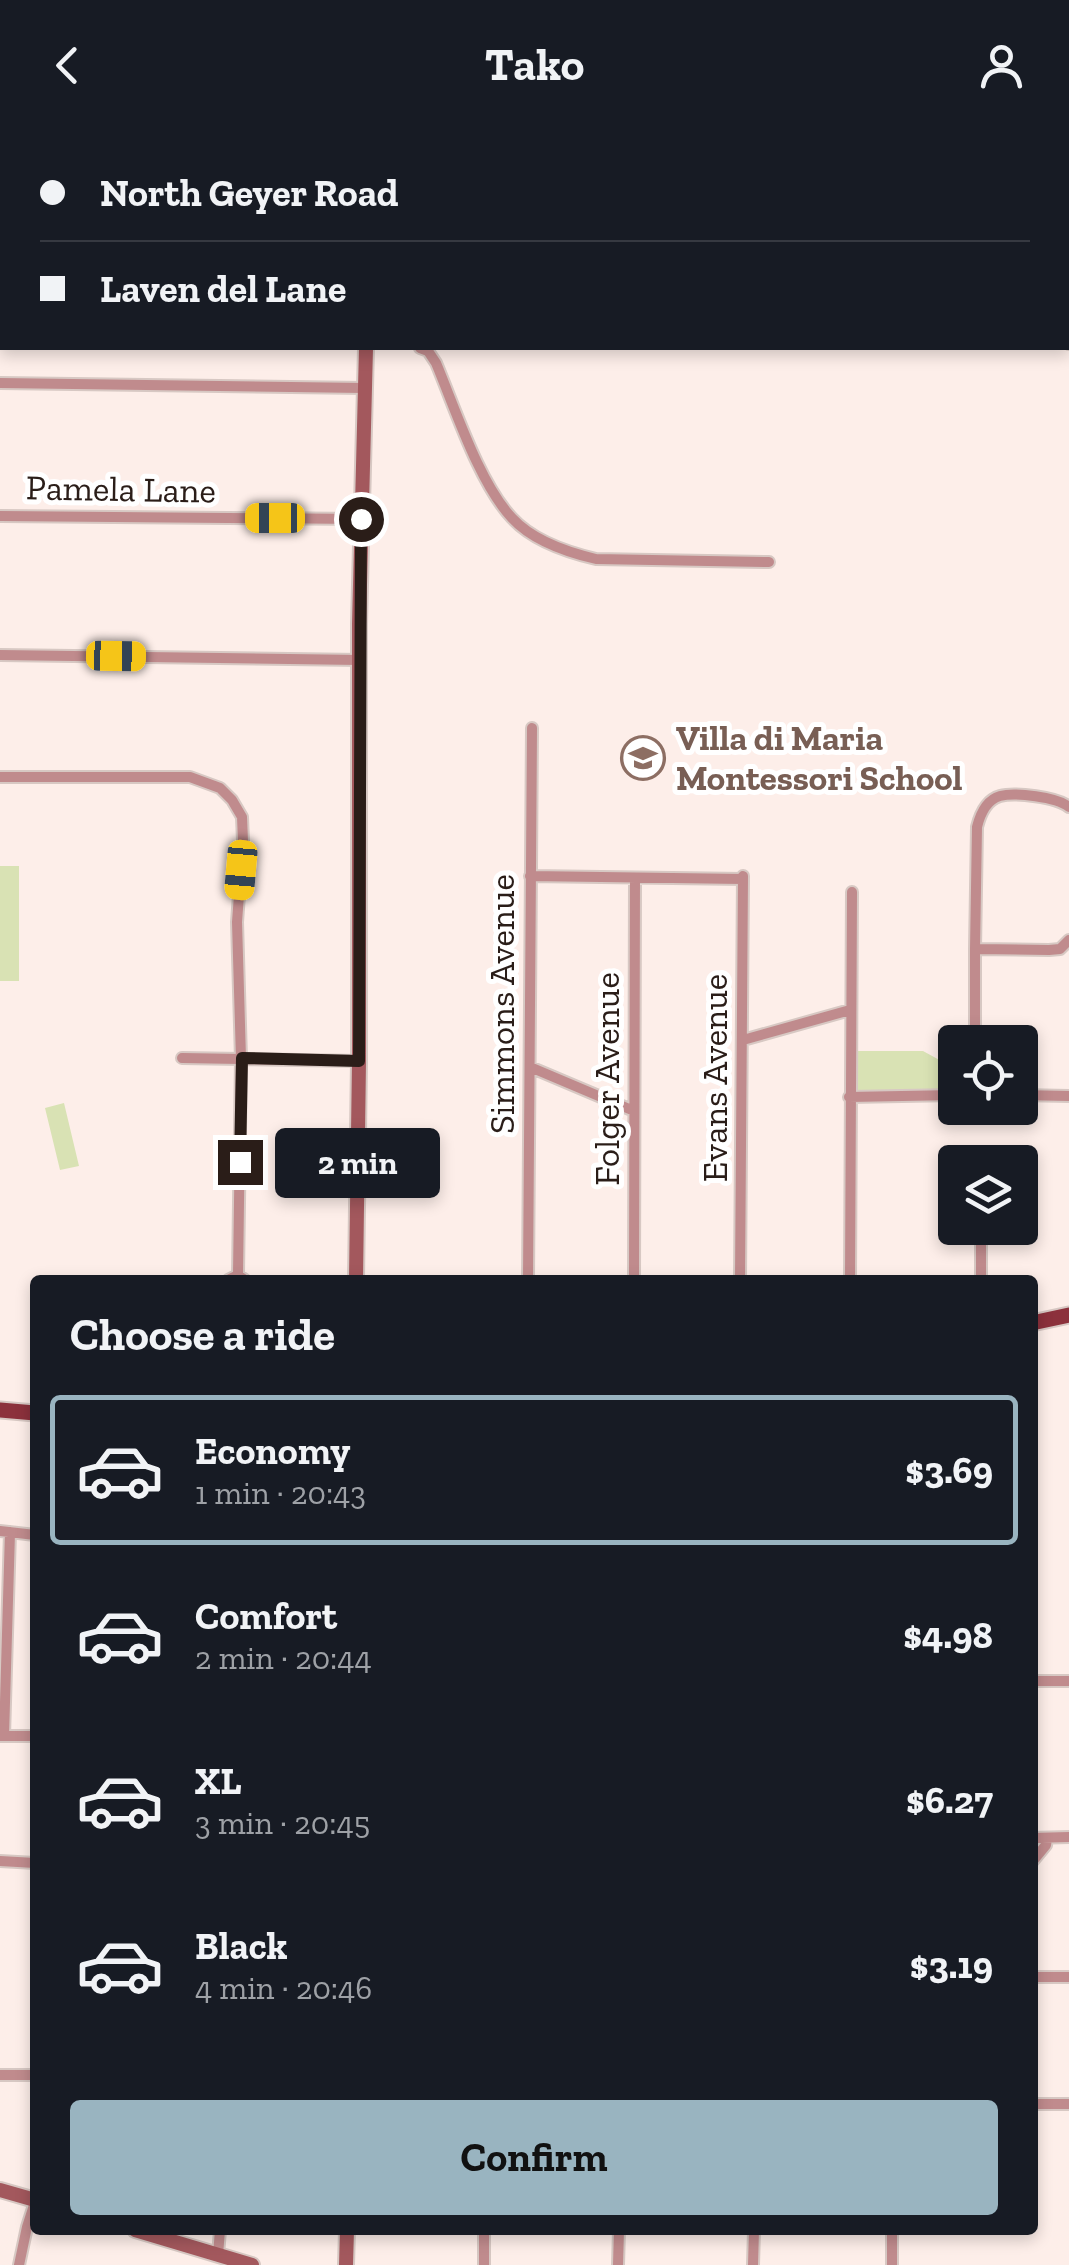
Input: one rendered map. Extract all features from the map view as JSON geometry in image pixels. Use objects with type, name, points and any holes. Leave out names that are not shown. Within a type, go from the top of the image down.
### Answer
[{"type":"main road","points":[[1038,1321],[1069,1316]]},
{"type":"main road","points":[[0,1410],[30,1413]]},
{"type":"street","points":[[356,1275],[361,519],[366,350]]},
{"type":"street","points":[[428,350],[489,486],[513,519],[544,541],[596,559],[770,562]]},
{"type":"street","points":[[0,383],[364,388]]},
{"type":"street","name":"Pamela Lane","points":[[0,516],[361,519]]},
{"type":"street","points":[[0,655],[360,660]]},
{"type":"street","name":"Simmons Avenue","points":[[528,1275],[532,728]]},
{"type":"street","points":[[0,777],[190,777],[220,788],[242,818],[237,922],[242,1058],[237,1275]]},
{"type":"street","points":[[975,1025],[977,827],[981,814],[1001,796],[1053,798],[1069,808]]},
{"type":"street","points":[[530,876],[635,878]]},
{"type":"street","name":"Evans Avenue","points":[[635,878],[743,877],[740,1275]]},
{"type":"street","name":"Folger Avenue","points":[[634,1275],[635,878]]},
{"type":"street","points":[[850,1275],[852,892]]},
{"type":"street","points":[[976,949],[1060,949],[1069,940]]},
{"type":"street","points":[[743,1040],[850,1010]]},
{"type":"street","points":[[182,1058],[359,1061]]},
{"type":"street","points":[[530,1067],[634,1111]]},
{"type":"street","points":[[850,1096],[938,1095]]},
{"type":"street","points":[[1038,1096],[1069,1096]]},
{"type":"street","points":[[981,1245],[981,1275]]},
{"type":"street","points":[[30,1534],[5,1532],[2,1736],[30,1736]]},
{"type":"street","points":[[1038,1680],[1069,1682]]},
{"type":"street","points":[[1038,1838],[1069,1837]]},
{"type":"street","points":[[1038,1855],[1047,1839]]},
{"type":"street","points":[[0,1862],[30,1863]]},
{"type":"street","points":[[1038,1977],[1069,1977]]},
{"type":"street","points":[[0,2074],[30,2075]]},
{"type":"street","points":[[1038,2104],[1069,2104]]},
{"type":"street","points":[[0,2190],[30,2200]]},
{"type":"street","points":[[19,2265],[30,2218]]},
{"type":"street","points":[[153,2235],[252,2265]]},
{"type":"street","points":[[218,2254],[220,2235]]},
{"type":"street","points":[[346,2265],[347,2235]]},
{"type":"street","points":[[484,2235],[484,2265]]},
{"type":"street","points":[[618,2235],[618,2265]]},
{"type":"street","points":[[753,2265],[754,2235]]},
{"type":"street","points":[[892,2235],[892,2265]]},
{"type":"green space","points":[[0,866],[19,866],[19,981],[0,981]]},
{"type":"green space","points":[[853,1051],[923,1051],[938,1059],[938,1093],[852,1093]]},
{"type":"green space","points":[[64,1103],[79,1166],[60,1170],[45,1108]]},
{"type":"place","name":"Villa di Maria Montessori School","points":[[643,758]]},
{"type":"route","points":[[240,1162],[242,1058],[359,1061],[361,519]]}]
